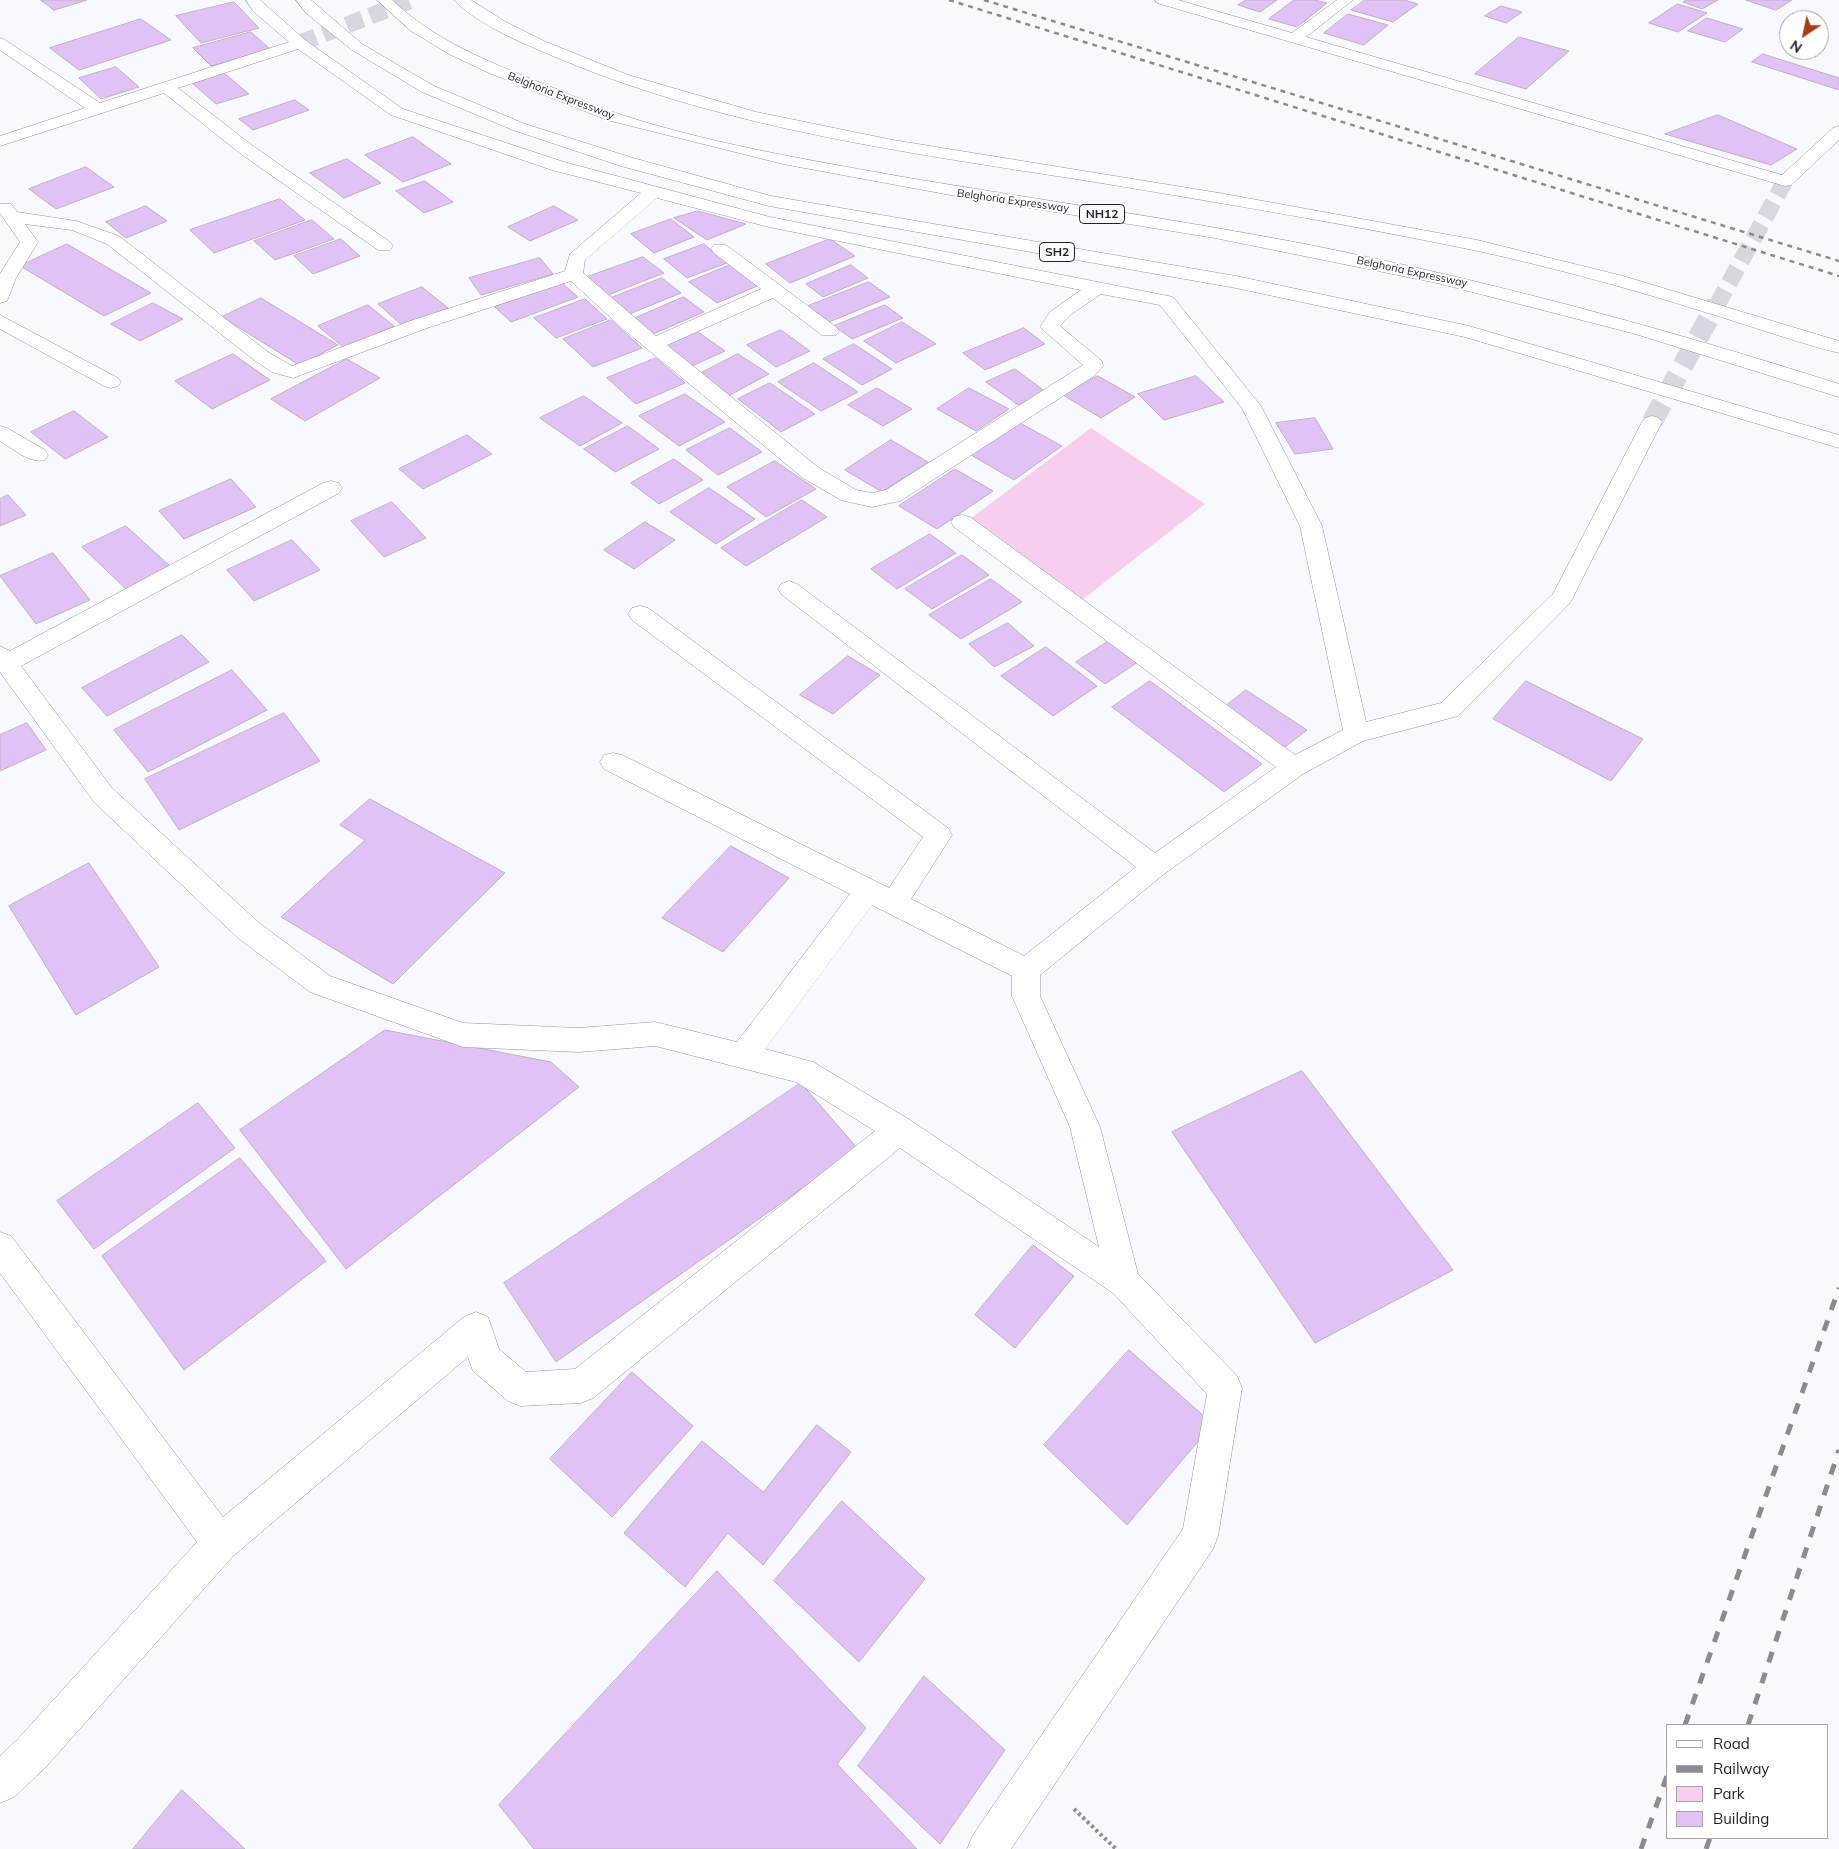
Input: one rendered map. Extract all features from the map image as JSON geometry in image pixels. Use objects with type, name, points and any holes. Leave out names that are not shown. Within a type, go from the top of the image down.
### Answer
[{"type":"main road","points":[[253,0],[258,8],[300,42],[397,112],[558,166],[769,222],[1166,302],[1251,406],[1311,526],[1356,734]]},
{"type":"main road","name":"SH2","points":[[303,0],[311,10],[357,47],[428,89],[519,128],[627,162],[769,201],[1236,282],[1469,332],[1839,442]]},
{"type":"main road","name":"Belghoria Expressway","points":[[384,0],[402,20],[484,66],[609,116],[780,160],[941,190],[1119,216],[1299,248],[1443,278],[1567,308],[1720,352],[1839,391]]},
{"type":"main road","points":[[461,0],[482,15],[530,42],[655,89],[730,111],[819,132],[1128,182],[1429,236],[1583,271],[1839,347]]},
{"type":"main road","points":[[1162,0],[1785,181],[1839,131]]},
{"type":"main road","points":[[1294,39],[1346,0]]},
{"type":"main road","points":[[0,141],[167,88],[300,42]]},
{"type":"main road","points":[[0,43],[98,109]]},
{"type":"main road","points":[[167,88],[247,150],[384,246]]},
{"type":"main road","points":[[574,274],[576,258],[654,191]]},
{"type":"main road","points":[[0,203],[29,242],[7,278],[0,297]]},
{"type":"main road","points":[[12,217],[63,222],[91,228],[113,240],[261,356],[279,368],[293,372],[420,324],[574,274]]},
{"type":"main road","points":[[720,249],[829,331]]},
{"type":"main road","points":[[574,274],[654,344],[811,473],[849,494],[872,500],[892,496],[1087,372],[1092,366],[1092,361],[1087,355],[1056,334],[1050,327],[1051,321],[1098,287]]},
{"type":"main road","points":[[654,344],[774,290]]},
{"type":"main road","points":[[0,321],[111,382]]},
{"type":"main road","points":[[1026,970],[1155,868],[1294,767],[1356,734],[1449,710],[1562,598],[1652,422]]},
{"type":"main road","points":[[0,432],[38,455]]},
{"type":"main road","points":[[331,488],[4,659],[103,795],[248,930],[320,984],[463,1036],[578,1040],[655,1034],[803,1071],[899,1130],[1124,1282],[1225,1388],[1200,1536],[986,1849]]},
{"type":"main road","points":[[962,522],[1294,767]]},
{"type":"main road","points":[[789,589],[1155,868]]},
{"type":"main road","points":[[640,614],[939,835],[894,903]]},
{"type":"main road","points":[[613,762],[1026,970]]},
{"type":"main road","points":[[743,1056],[868,890]]},
{"type":"main road","points":[[1026,970],[1026,996],[1086,1127],[1124,1282]]},
{"type":"main road","points":[[0,1783],[31,1754],[220,1543],[476,1328],[485,1359],[520,1389],[581,1386],[899,1130]]},
{"type":"main road","points":[[0,1247],[220,1543]]},
{"type":"path","points":[[1037,1775],[1116,1849]]},
{"type":"green space","points":[[1091,428],[1205,504],[1073,607],[958,528]]},
{"type":"building","points":[[41,0],[87,0],[54,10]]},
{"type":"building","points":[[1246,0],[1277,0],[1260,12],[1238,5]]},
{"type":"building","points":[[1294,0],[1315,0],[1327,3],[1297,27],[1269,19]]},
{"type":"building","points":[[1365,0],[1404,0],[1418,4],[1393,22],[1351,10]]},
{"type":"building","points":[[1687,0],[1718,0],[1702,9],[1683,2]]},
{"type":"building","points":[[1746,0],[1792,0],[1776,10]]},
{"type":"building","points":[[234,2],[259,28],[201,43],[176,16]]},
{"type":"building","points":[[1678,4],[1707,13],[1678,32],[1649,23]]},
{"type":"building","points":[[1501,6],[1522,12],[1506,23],[1485,16]]},
{"type":"building","points":[[1348,14],[1388,25],[1364,45],[1324,33]]},
{"type":"building","points":[[1707,18],[1743,29],[1725,42],[1688,31]]},
{"type":"building","points":[[141,19],[171,40],[79,70],[50,48]]},
{"type":"building","points":[[251,32],[270,49],[211,66],[193,48]]},
{"type":"building","points":[[1519,37],[1569,51],[1526,89],[1475,74]]},
{"type":"building","points":[[1763,54],[1839,78],[1839,90],[1752,62]]},
{"type":"building","points":[[116,67],[139,87],[101,99],[79,78]]},
{"type":"building","points":[[224,73],[249,94],[216,104],[192,83]]},
{"type":"building","points":[[295,100],[309,110],[253,130],[239,119]]},
{"type":"building","points":[[1718,115],[1797,149],[1771,165],[1665,134]]},
{"type":"building","points":[[413,137],[451,164],[403,182],[365,155]]},
{"type":"building","points":[[347,159],[381,183],[344,198],[310,173]]},
{"type":"building","points":[[86,167],[114,187],[56,209],[29,189]]},
{"type":"building","points":[[425,181],[453,202],[424,213],[396,191]]},
{"type":"building","points":[[280,199],[305,220],[214,253],[190,230]]},
{"type":"building","points":[[146,206],[167,221],[126,238],[106,222]]},
{"type":"building","points":[[554,206],[578,220],[530,241],[508,227]]},
{"type":"building","points":[[698,211],[746,224],[707,240],[674,218]]},
{"type":"building","points":[[671,219],[694,237],[654,253],[631,234]]},
{"type":"building","points":[[312,220],[334,239],[275,260],[254,241]]},
{"type":"building","points":[[341,239],[360,256],[313,274],[294,256]]},
{"type":"building","points":[[830,239],[855,256],[790,283],[766,264]]},
{"type":"building","points":[[67,244],[151,293],[104,316],[20,266]]},
{"type":"building","points":[[704,244],[727,263],[687,278],[664,259]]},
{"type":"building","points":[[643,257],[664,273],[608,295],[587,277]]},
{"type":"building","points":[[540,258],[553,274],[481,295],[469,278]]},
{"type":"building","points":[[735,263],[762,284],[717,303],[689,282]]},
{"type":"building","points":[[851,265],[868,278],[823,297],[806,284]]},
{"type":"building","points":[[662,278],[681,293],[627,315],[608,299]]},
{"type":"building","points":[[561,282],[578,297],[511,322],[495,307]]},
{"type":"building","points":[[869,282],[890,297],[829,322],[808,306]]},
{"type":"building","points":[[422,287],[448,308],[403,326],[378,304]]},
{"type":"building","points":[[684,297],[704,312],[653,334],[633,319]]},
{"type":"building","points":[[261,298],[338,345],[299,365],[222,317]]},
{"type":"building","points":[[585,299],[607,319],[556,338],[534,318]]},
{"type":"building","points":[[153,303],[183,319],[140,341],[111,324]]},
{"type":"building","points":[[368,305],[394,326],[344,348],[318,326]]},
{"type":"building","points":[[885,305],[903,318],[852,339],[834,326]]},
{"type":"building","points":[[611,320],[642,348],[593,367],[563,339]]},
{"type":"building","points":[[902,322],[936,344],[896,363],[864,341]]},
{"type":"building","points":[[1024,328],[1045,344],[985,370],[963,353]]},
{"type":"building","points":[[781,330],[810,351],[776,367],[747,345]]},
{"type":"building","points":[[698,332],[725,351],[692,366],[666,346]]},
{"type":"building","points":[[854,344],[892,369],[862,385],[823,359]]},
{"type":"building","points":[[233,354],[270,380],[212,409],[175,381]]},
{"type":"building","points":[[738,354],[769,374],[730,395],[699,374]]},
{"type":"building","points":[[656,358],[685,383],[636,404],[607,378]]},
{"type":"building","points":[[347,359],[380,378],[305,421],[271,399]]},
{"type":"building","points":[[814,363],[858,392],[821,411],[778,382]]},
{"type":"building","points":[[1015,369],[1046,392],[1018,405],[986,382]]},
{"type":"building","points":[[1098,376],[1135,397],[1101,418],[1063,395]]},
{"type":"building","points":[[1196,376],[1224,402],[1164,420],[1138,394]]},
{"type":"building","points":[[770,383],[815,414],[781,432],[738,399]]},
{"type":"building","points":[[877,388],[912,409],[883,426],[848,405]]},
{"type":"building","points":[[969,388],[1009,409],[976,431],[937,409]]},
{"type":"building","points":[[685,394],[725,422],[679,446],[639,416]]},
{"type":"building","points":[[584,396],[622,423],[580,446],[540,418]]},
{"type":"building","points":[[74,411],[108,437],[65,459],[31,432]]},
{"type":"building","points":[[1315,418],[1333,449],[1295,454],[1276,423]]},
{"type":"building","points":[[1020,423],[1062,446],[1014,480],[971,455]]},
{"type":"building","points":[[628,426],[659,449],[615,472],[584,449]]},
{"type":"building","points":[[730,428],[762,452],[718,475],[686,450]]},
{"type":"building","points":[[467,435],[492,454],[423,489],[399,469]]},
{"type":"building","points":[[891,440],[928,462],[882,492],[845,470]]},
{"type":"building","points":[[674,459],[703,480],[659,504],[631,483]]},
{"type":"building","points":[[775,461],[816,489],[766,517],[727,487]]},
{"type":"building","points":[[955,469],[993,491],[937,529],[899,506]]},
{"type":"building","points":[[231,479],[256,507],[184,539],[159,511]]},
{"type":"building","points":[[709,488],[755,519],[716,544],[670,512]]},
{"type":"building","points":[[8,495],[26,515],[0,526],[0,499]]},
{"type":"building","points":[[802,500],[827,517],[746,566],[721,548]]},
{"type":"building","points":[[392,502],[426,538],[384,557],[351,521]]},
{"type":"building","points":[[645,522],[675,540],[634,569],[604,550]]},
{"type":"building","points":[[126,526],[171,567],[127,590],[82,547]]},
{"type":"building","points":[[930,534],[956,553],[897,589],[871,569]]},
{"type":"building","points":[[292,540],[320,570],[254,601],[227,570]]},
{"type":"building","points":[[53,553],[90,600],[36,624],[0,576]]},
{"type":"building","points":[[962,555],[989,575],[932,609],[905,589]]},
{"type":"building","points":[[991,579],[1022,602],[961,639],[929,615]]},
{"type":"building","points":[[1008,623],[1034,646],[994,667],[969,644]]},
{"type":"building","points":[[182,635],[209,662],[107,716],[82,688]]},
{"type":"building","points":[[1112,639],[1141,660],[1105,684],[1076,662]]},
{"type":"building","points":[[1046,647],[1097,686],[1053,716],[1001,676]]},
{"type":"building","points":[[848,656],[880,675],[833,714],[800,695]]},
{"type":"building","points":[[232,670],[267,710],[148,772],[114,730]]},
{"type":"building","points":[[1150,681],[1262,764],[1224,792],[1112,707]]},
{"type":"building","points":[[1526,681],[1643,739],[1611,781],[1493,719]]},
{"type":"building","points":[[1246,690],[1307,730],[1281,750],[1222,709]]},
{"type":"building","points":[[284,713],[320,761],[179,830],[145,779]]},
{"type":"building","points":[[27,723],[46,750],[0,771],[0,735]]},
{"type":"building","points":[[370,799],[505,873],[393,984],[281,917],[365,840],[340,825]]},
{"type":"building","points":[[731,846],[789,878],[723,952],[662,918]]},
{"type":"building","points":[[89,863],[159,967],[76,1015],[9,906]]},
{"type":"building","points":[[385,1030],[551,1062],[579,1087],[346,1269],[240,1130]]},
{"type":"building","points":[[1302,1071],[1453,1270],[1315,1343],[1172,1132]]},
{"type":"building","points":[[801,1083],[858,1149],[556,1362],[504,1283]]},
{"type":"building","points":[[198,1103],[235,1148],[94,1249],[57,1201]]},
{"type":"building","points":[[240,1158],[326,1261],[184,1370],[102,1256]]},
{"type":"building","points":[[1033,1245],[1074,1276],[1015,1348],[975,1315]]},
{"type":"building","points":[[1129,1350],[1213,1424],[1127,1525],[1044,1445]]},
{"type":"building","points":[[632,1372],[693,1426],[612,1517],[550,1459]]},
{"type":"building","points":[[817,1425],[851,1452],[763,1565],[728,1533],[685,1587],[624,1533],[702,1441],[763,1492]]},
{"type":"building","points":[[842,1501],[925,1579],[859,1662],[774,1581]]},
{"type":"building","points":[[717,1571],[866,1728],[837,1764],[917,1849],[534,1849],[499,1805]]},
{"type":"building","points":[[924,1676],[1005,1750],[940,1844],[858,1766]]},
{"type":"building","points":[[182,1790],[245,1849],[133,1849]]},
{"type":"tunnel","points":[[300,43],[412,0]]},
{"type":"tunnel","points":[[1717,305],[1785,181]]},
{"type":"tunnel","points":[[1652,422],[1717,303]]},
{"type":"railway","points":[[949,0],[1839,276]]},
{"type":"railway","points":[[984,0],[1839,261]]},
{"type":"railway","points":[[1685,1724],[1839,1288]]},
{"type":"railway","points":[[1748,1724],[1839,1450]]},
{"type":"railway","points":[[1641,1849],[1666,1779]]},
{"type":"railway","points":[[1706,1849],[1710,1839]]}]
